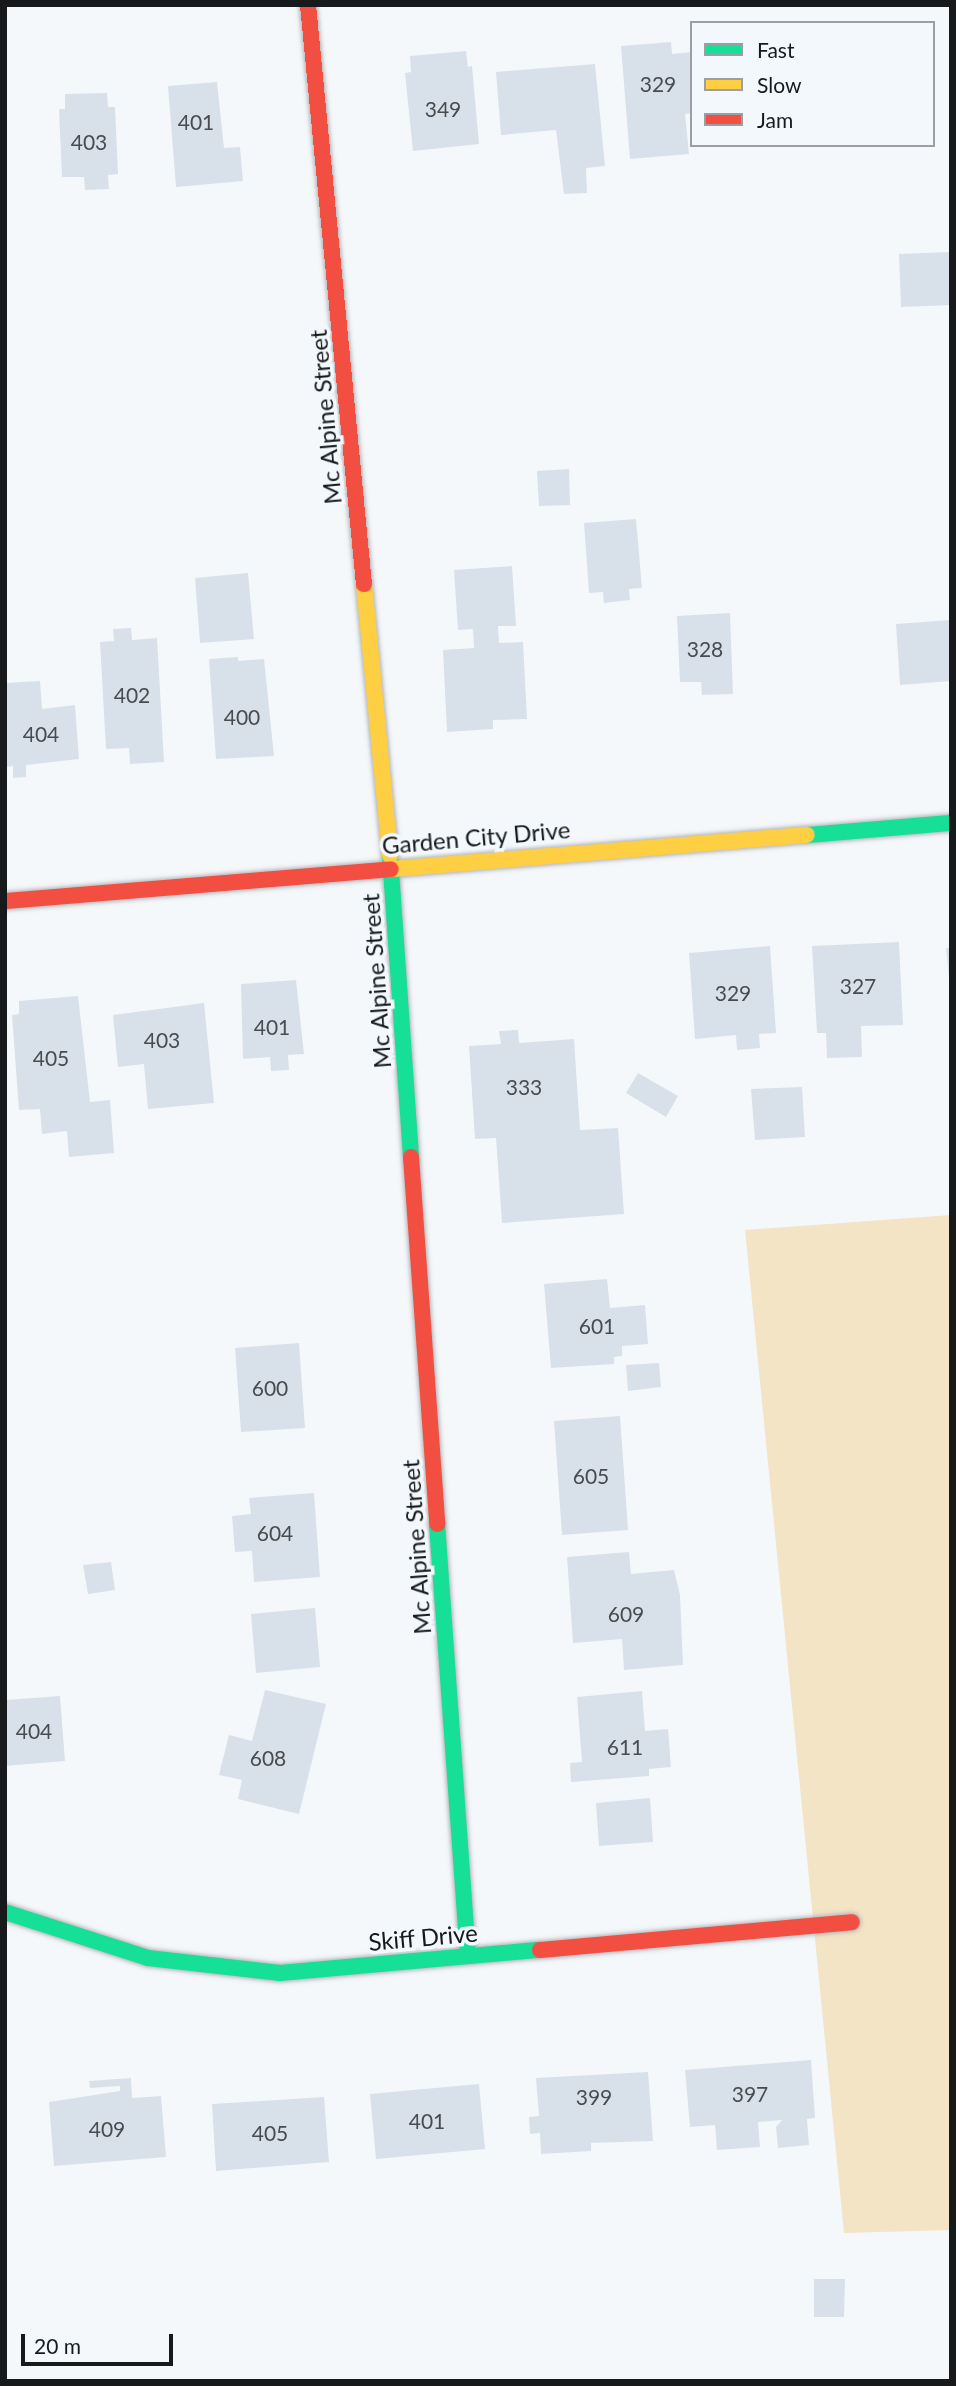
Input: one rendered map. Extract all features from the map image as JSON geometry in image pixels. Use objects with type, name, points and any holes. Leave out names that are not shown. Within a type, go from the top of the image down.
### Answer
[{"type":"street","name":"Mc Alpine Street","points":[[308,5],[391,867],[468,1956]]},
{"type":"street","name":"Garden City Drive","points":[[5,901],[391,867],[951,823]]},
{"type":"street","name":"Skiff Drive","points":[[5,1912],[148,1958],[280,1973],[852,1922]]},
{"type":"shaded area","points":[[951,1215],[951,2230],[844,2233],[745,1230]]},
{"type":"building","points":[[671,42],[672,54],[690,52],[690,113],[685,114],[689,154],[630,159],[621,46]]},
{"type":"building","points":[[466,51],[468,67],[472,66],[479,144],[413,151],[405,73],[411,72],[410,56]]},
{"type":"building","points":[[595,64],[605,166],[586,168],[587,193],[564,194],[556,130],[501,135],[496,72]]},
{"type":"building","points":[[217,82],[224,148],[240,147],[243,181],[176,187],[168,86]]},
{"type":"building","points":[[107,93],[108,107],[115,107],[118,174],[108,175],[109,189],[85,190],[84,177],[62,177],[59,109],[65,109],[65,94]]},
{"type":"building","points":[[951,252],[951,305],[901,307],[899,254]]},
{"type":"building","points":[[569,469],[570,505],[539,506],[537,471]]},
{"type":"building","points":[[636,519],[642,588],[629,589],[630,600],[604,603],[603,592],[589,593],[584,523]]},
{"type":"building","points":[[512,566],[516,626],[498,626],[499,643],[523,642],[527,719],[493,720],[493,729],[447,732],[443,650],[474,648],[473,629],[458,630],[454,570]]},
{"type":"building","points":[[248,573],[254,639],[200,643],[195,578]]},
{"type":"building","points":[[730,613],[733,694],[702,695],[701,682],[680,682],[677,616]]},
{"type":"building","points":[[951,620],[951,681],[900,685],[896,624]]},
{"type":"building","points":[[131,628],[132,640],[157,638],[164,762],[130,764],[129,748],[106,749],[100,642],[114,641],[113,629]]},
{"type":"building","points":[[238,657],[238,661],[264,659],[274,756],[216,759],[209,659]]},
{"type":"building","points":[[40,681],[42,709],[75,705],[79,759],[26,765],[26,777],[13,778],[13,766],[5,767],[5,683]]},
{"type":"building","points":[[899,942],[903,1025],[861,1026],[862,1057],[827,1058],[826,1033],[817,1033],[812,946]]},
{"type":"building","points":[[770,946],[776,1033],[759,1034],[760,1048],[737,1050],[736,1035],[695,1039],[689,953]]},
{"type":"building","points":[[946,948],[951,948],[949,978]]},
{"type":"building","points":[[296,980],[304,1054],[288,1055],[289,1070],[271,1071],[270,1057],[243,1059],[241,984]]},
{"type":"building","points":[[78,996],[90,1102],[110,1100],[114,1153],[69,1157],[67,1131],[42,1134],[40,1109],[19,1110],[12,1015],[19,1014],[19,1001]]},
{"type":"building","points":[[204,1003],[214,1103],[148,1109],[144,1064],[118,1067],[113,1015]]},
{"type":"building","points":[[518,1030],[519,1043],[574,1039],[580,1130],[618,1128],[624,1214],[502,1223],[496,1138],[475,1139],[469,1046],[501,1044],[499,1031]]},
{"type":"building","points":[[638,1073],[678,1096],[666,1117],[626,1093]]},
{"type":"building","points":[[802,1087],[805,1137],[755,1140],[751,1089]]},
{"type":"building","points":[[607,1279],[610,1308],[645,1305],[648,1344],[622,1346],[622,1356],[614,1357],[614,1364],[551,1368],[544,1284]]},
{"type":"building","points":[[299,1343],[305,1428],[241,1432],[235,1348]]},
{"type":"building","points":[[659,1363],[661,1387],[628,1391],[626,1365]]},
{"type":"building","points":[[620,1416],[628,1530],[562,1535],[554,1421]]},
{"type":"building","points":[[314,1493],[320,1577],[254,1582],[252,1551],[235,1552],[232,1516],[251,1514],[249,1498]]},
{"type":"building","points":[[629,1552],[631,1574],[674,1570],[680,1595],[683,1665],[624,1670],[622,1639],[573,1643],[567,1557]]},
{"type":"building","points":[[111,1562],[115,1590],[88,1594],[83,1565]]},
{"type":"building","points":[[315,1608],[320,1667],[256,1673],[251,1614]]},
{"type":"building","points":[[265,1690],[326,1704],[299,1814],[238,1799],[242,1780],[219,1775],[229,1735],[252,1741]]},
{"type":"building","points":[[642,1691],[645,1731],[668,1729],[671,1767],[649,1769],[649,1776],[571,1782],[570,1763],[582,1762],[577,1697]]},
{"type":"building","points":[[60,1696],[65,1761],[5,1766],[5,1700]]},
{"type":"building","points":[[650,1798],[653,1842],[599,1846],[596,1803]]},
{"type":"building","points":[[811,2060],[815,2118],[807,2119],[809,2145],[778,2148],[776,2127],[782,2120],[758,2122],[760,2147],[717,2150],[715,2125],[690,2127],[685,2070]]},
{"type":"building","points":[[648,2072],[653,2141],[591,2143],[591,2151],[541,2154],[540,2133],[530,2134],[529,2117],[539,2116],[536,2078]]},
{"type":"building","points":[[131,2078],[132,2098],[161,2096],[166,2157],[54,2166],[49,2102],[120,2091],[120,2086],[90,2088],[89,2081]]},
{"type":"building","points":[[479,2084],[485,2149],[376,2159],[370,2094]]},
{"type":"building","points":[[324,2097],[329,2162],[216,2171],[212,2104]]},
{"type":"building","points":[[814,2279],[845,2279],[844,2317],[814,2317]]},
{"type":"traffic: fast","points":[[807,835],[951,823]]},
{"type":"traffic: fast","points":[[390,856],[411,1157]]},
{"type":"traffic: fast","points":[[437,1524],[468,1956]]},
{"type":"traffic: fast","points":[[5,1912],[148,1958],[280,1973],[540,1950]]},
{"type":"traffic: slow","points":[[364,584],[390,856]]},
{"type":"traffic: slow","points":[[391,869],[807,835]]},
{"type":"traffic: jam","points":[[308,5],[364,584]]},
{"type":"traffic: jam","points":[[5,901],[391,869]]},
{"type":"traffic: jam","points":[[411,1157],[437,1524]]},
{"type":"traffic: jam","points":[[540,1950],[852,1922]]}]
